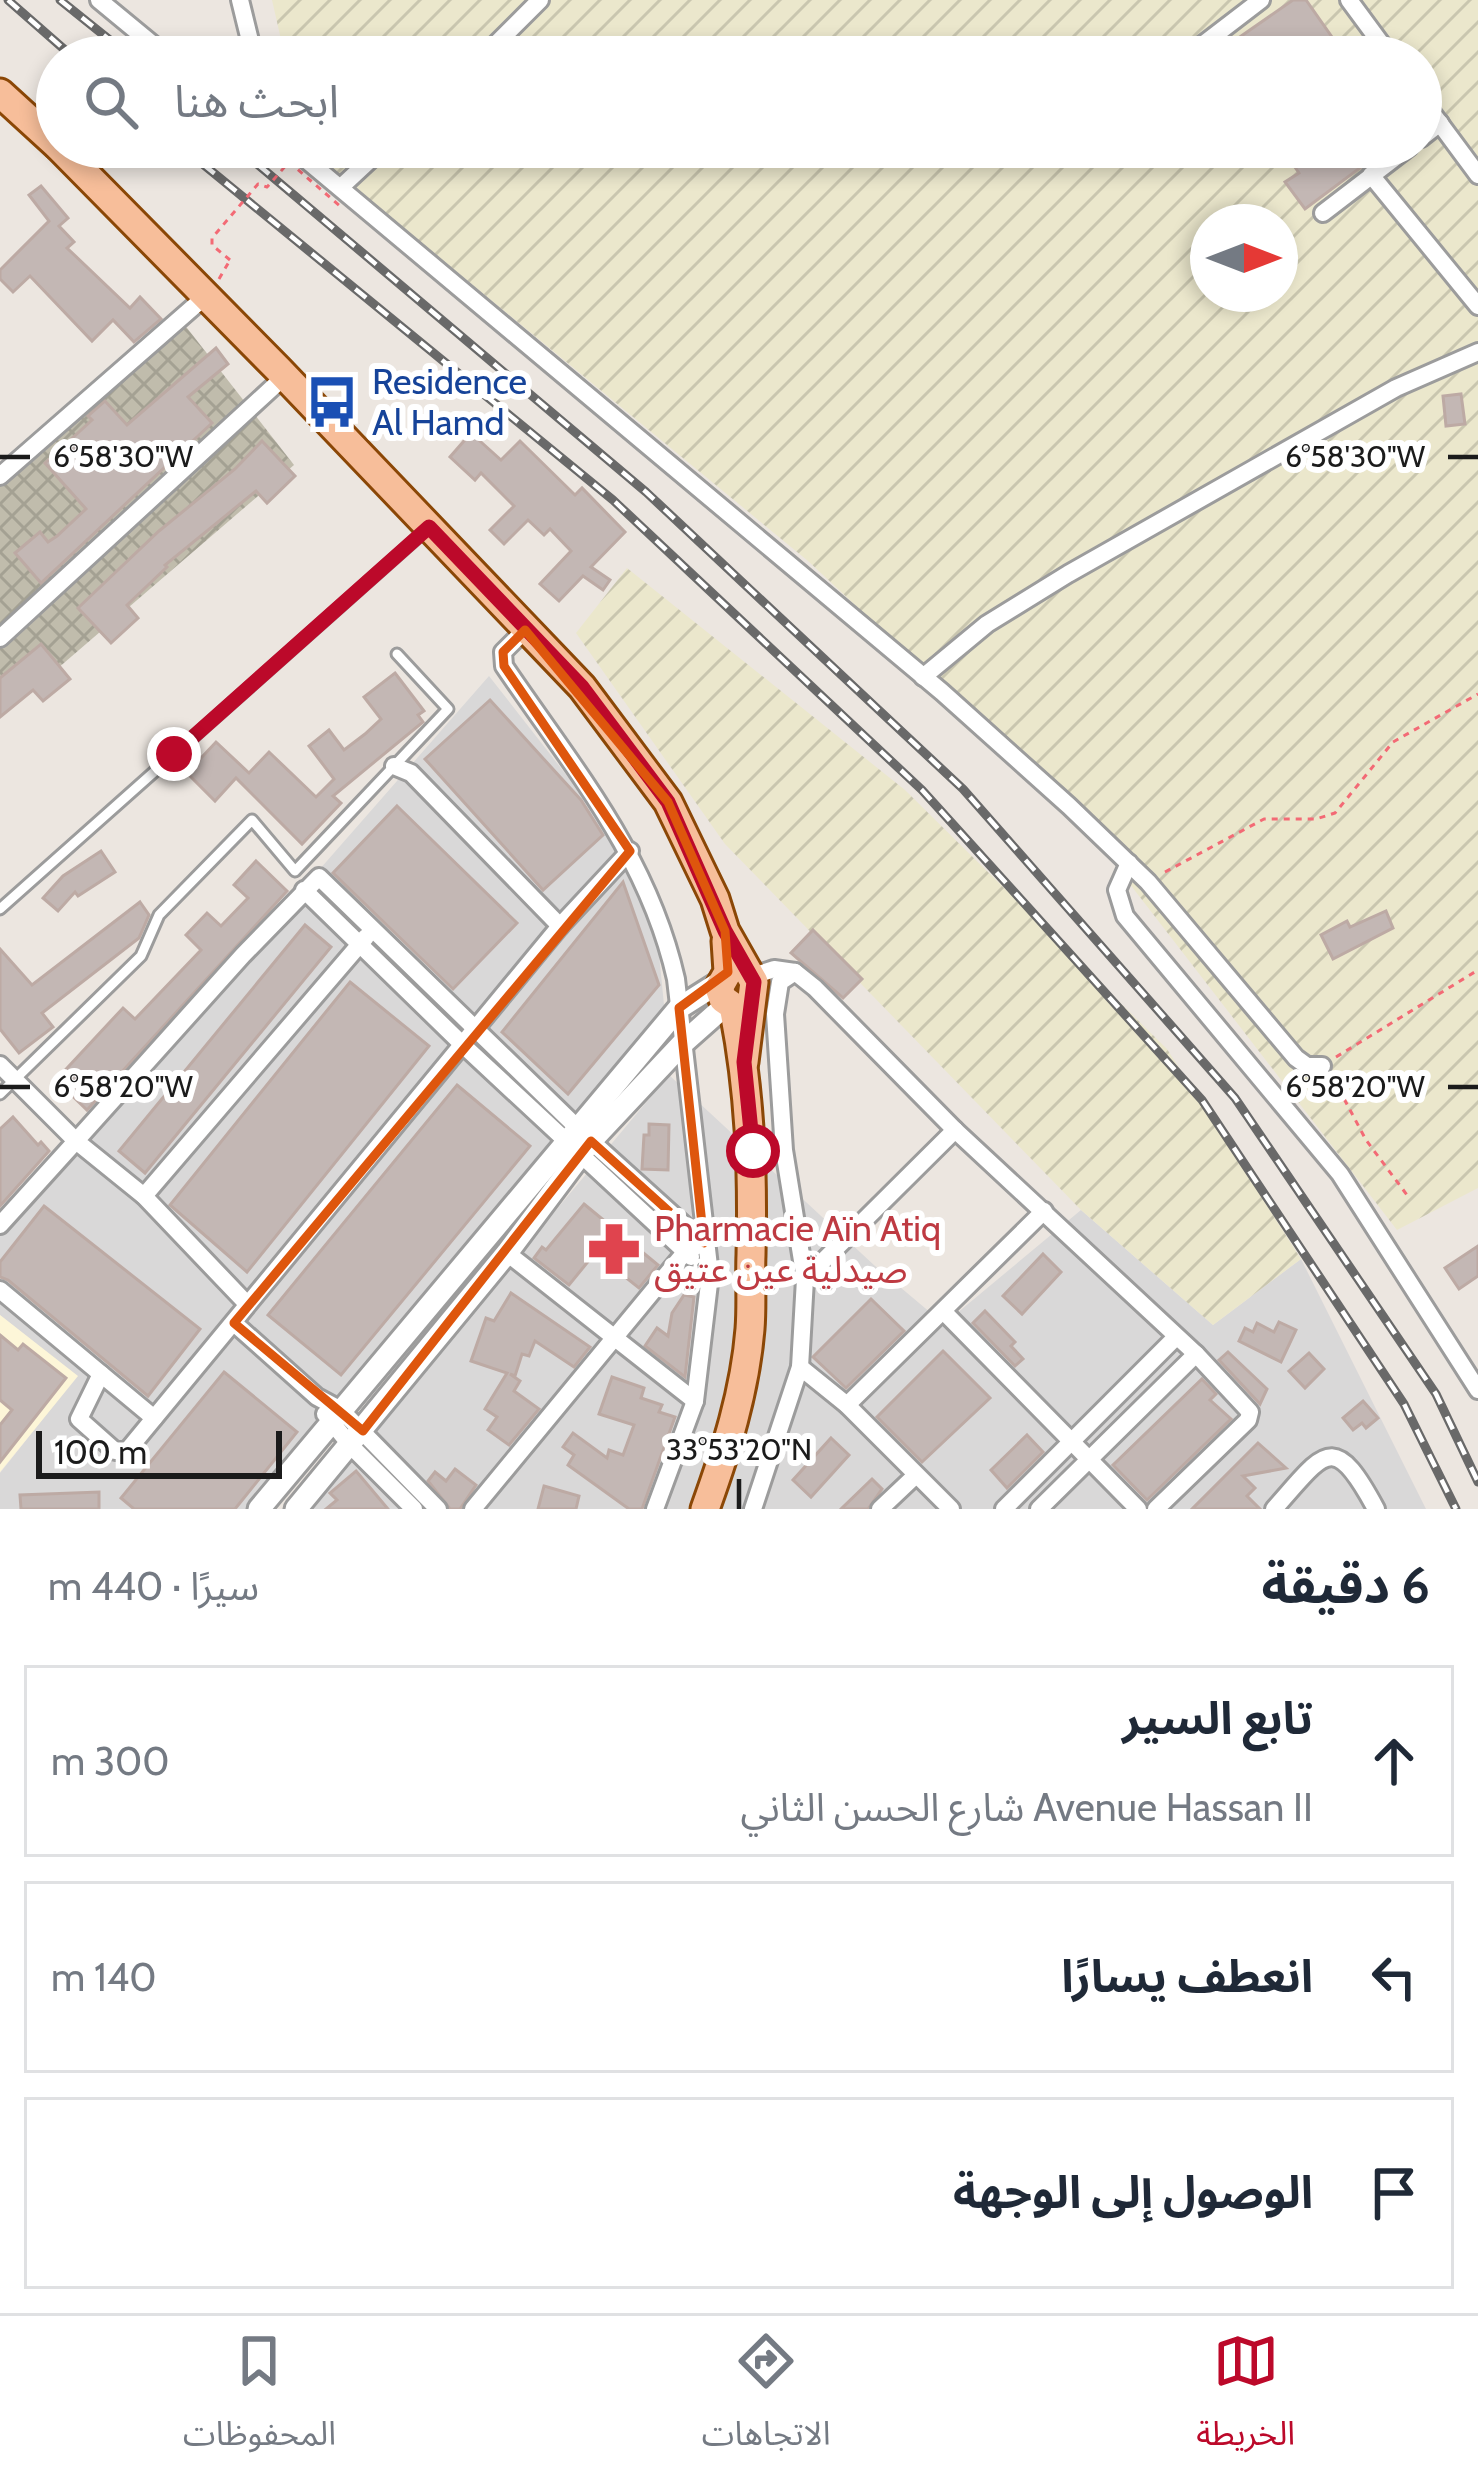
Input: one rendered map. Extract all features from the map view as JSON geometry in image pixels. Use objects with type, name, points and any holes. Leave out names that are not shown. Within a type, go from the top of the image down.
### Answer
[{"type":"main road","points":[[0,93],[36,126]]},
{"type":"main road","points":[[80,168],[582,687],[668,802],[725,931],[736,988],[753,1151],[750,1333],[736,1413],[705,1509]]},
{"type":"street","points":[[99,0],[143,36]]},
{"type":"street","points":[[240,0],[249,36]]},
{"type":"street","points":[[504,36],[540,0]]},
{"type":"street","points":[[1349,0],[1376,36]]},
{"type":"street","points":[[1213,36],[1252,3]]},
{"type":"street","points":[[1442,126],[1478,175]]},
{"type":"street","points":[[317,168],[670,469],[923,676],[1148,882],[1296,1058],[1307,1066],[1322,1066]]},
{"type":"street","points":[[340,187],[361,168]]},
{"type":"street","points":[[1323,213],[1381,168]]},
{"type":"street","points":[[1371,176],[1478,306]]},
{"type":"street","points":[[0,476],[207,295]]},
{"type":"street","points":[[923,676],[987,624],[1088,562],[1396,388],[1478,352]]},
{"type":"street","points":[[0,638],[285,376]]},
{"type":"street","points":[[525,630],[503,652],[504,666],[602,804],[629,851],[663,933],[679,1008],[710,1275],[695,1402],[655,1509]]},
{"type":"street","points":[[394,766],[411,773],[560,926]]},
{"type":"street","points":[[101,1374],[80,1413],[82,1425],[120,1452],[127,1451],[560,926],[629,851]]},
{"type":"street","points":[[1129,863],[1117,890],[1125,916],[1340,1174],[1478,1390]]},
{"type":"street","points":[[0,1225],[313,879],[320,878],[477,1028],[710,1275]]},
{"type":"street","points":[[304,890],[463,1045],[704,1244]]},
{"type":"street","points":[[144,1196],[372,927]]},
{"type":"street","points":[[296,1509],[507,1253],[579,1141],[679,1008],[774,969],[795,972],[815,988],[955,1130],[1196,1354],[1251,1416],[1156,1509]]},
{"type":"street","points":[[753,1509],[800,1367],[805,1279],[784,1150],[775,1014],[780,982],[795,972]]},
{"type":"street","points":[[259,1509],[335,1416],[579,1141],[736,988]]},
{"type":"street","points":[[4,1080],[144,1196],[247,1304]]},
{"type":"street","points":[[805,1279],[955,1130]]},
{"type":"street","points":[[847,1405],[1044,1211]]},
{"type":"street","points":[[473,1509],[686,1251],[704,1244]]},
{"type":"street","points":[[507,1253],[695,1402]]},
{"type":"street","points":[[0,1290],[154,1418]]},
{"type":"street","points":[[944,1312],[1138,1509]]},
{"type":"street","points":[[234,1322],[438,1509]]},
{"type":"street","points":[[1004,1509],[1176,1336]]},
{"type":"street","points":[[1039,1509],[1196,1354]]},
{"type":"street","points":[[800,1367],[847,1405],[951,1509]]},
{"type":"street","points":[[357,1438],[414,1509]]},
{"type":"street","points":[[1274,1509],[1324,1456],[1350,1464],[1376,1509]]},
{"type":"street","points":[[880,1509],[916,1474]]},
{"type":"lane","points":[[0,910],[429,527]]},
{"type":"lane","points":[[4,1080],[141,956],[159,915],[252,820],[295,871],[448,709],[397,654]]},
{"type":"path","points":[[230,260],[212,245],[212,238],[258,184],[267,187],[284,168]]},
{"type":"path","points":[[296,168],[340,206]]},
{"type":"path","points":[[1148,882],[1256,822],[1316,819],[1335,813],[1394,742],[1478,694]]},
{"type":"path","points":[[1407,1196],[1366,1140],[1337,1082],[1322,1066],[1478,970]]},
{"type":"highlighted area","points":[[525,630],[668,802],[725,931],[728,972],[679,1008],[704,1243],[591,1141],[363,1431],[234,1323],[630,851],[504,666],[503,652]]},
{"type":"shaded area","points":[[272,0],[1478,0],[1478,1188],[1397,1230],[1068,804],[808,561],[331,168],[1442,168],[1442,36],[280,36]]},
{"type":"shaded area","points":[[180,319],[294,465],[0,718],[0,486]]},
{"type":"shaded area","points":[[627,568],[905,790],[1167,1049],[1301,1259],[1213,1325],[1081,1210],[725,844],[576,633]]},
{"type":"shaded area","points":[[489,676],[629,855],[657,934],[665,1015],[259,1509],[0,1509],[0,1473],[77,1376],[0,1315],[0,1234]]},
{"type":"shaded area","points":[[669,1075],[944,1324],[1081,1210],[1213,1325],[1301,1259],[1426,1509],[306,1509]]},
{"type":"shaded area","points":[[0,1315],[78,1376],[0,1472]]},
{"type":"building","points":[[1293,0],[1306,0],[1331,36],[1241,36]]},
{"type":"building","points":[[1296,168],[1360,168],[1305,209],[1285,182],[1299,173]]},
{"type":"building","points":[[41,186],[68,218],[59,226],[74,242],[67,248],[130,308],[140,297],[161,319],[134,342],[113,320],[92,341],[30,276],[13,292],[0,279],[0,270],[49,221],[29,195]]},
{"type":"building","points":[[216,348],[228,364],[188,397],[212,423],[41,583],[15,553],[40,532],[48,542],[86,509],[45,463],[92,420],[88,416],[105,401],[127,425]]},
{"type":"building","points":[[1461,394],[1465,424],[1446,426],[1443,396]]},
{"type":"building","points":[[471,433],[501,460],[520,441],[575,495],[582,488],[625,532],[591,567],[610,580],[603,590],[583,576],[559,601],[540,584],[571,551],[550,529],[544,535],[528,520],[504,544],[490,530],[514,506],[481,473],[475,480],[450,457]]},
{"type":"building","points":[[262,441],[295,476],[267,503],[256,491],[165,565],[127,605],[138,618],[111,643],[78,608]]},
{"type":"building","points":[[41,644],[70,679],[43,701],[33,690],[0,717],[0,678]]},
{"type":"building","points":[[395,673],[424,711],[418,715],[423,722],[333,796],[341,803],[302,844],[236,778],[215,801],[187,773],[216,742],[249,773],[269,752],[316,797],[334,779],[309,746],[329,730],[344,750],[365,734],[381,719],[364,697]]},
{"type":"building","points":[[490,700],[581,800],[603,835],[543,890],[425,759]]},
{"type":"building","points":[[397,806],[517,923],[453,989],[333,873]]},
{"type":"building","points":[[101,851],[115,872],[78,896],[75,892],[58,911],[43,898],[63,876]]},
{"type":"building","points":[[256,861],[287,891],[87,1110],[56,1080],[123,1008],[135,1019],[201,950],[186,935],[207,913],[221,926],[248,898],[234,885]]},
{"type":"building","points":[[623,882],[659,985],[568,1094],[502,1032]]},
{"type":"building","points":[[140,902],[149,915],[139,938],[42,1013],[53,1027],[19,1053],[0,1029],[0,949],[32,985]]},
{"type":"building","points":[[1386,911],[1393,928],[1333,959],[1321,935],[1347,921],[1350,927]]},
{"type":"building","points":[[305,925],[331,947],[145,1173],[119,1151]]},
{"type":"building","points":[[813,930],[862,979],[843,998],[791,953]]},
{"type":"building","points":[[350,982],[429,1046],[247,1272],[170,1205]]},
{"type":"building","points":[[457,1085],[530,1146],[341,1375],[268,1315]]},
{"type":"building","points":[[13,1117],[49,1151],[0,1206],[0,1129]]},
{"type":"building","points":[[649,1124],[669,1125],[668,1170],[642,1169]]},
{"type":"building","name":"Pharmacie Aïn Atiq صيدلية عين عتيق","points":[[584,1204],[658,1265],[639,1288],[595,1253],[569,1285],[534,1258]]},
{"type":"building","points":[[44,1206],[200,1329],[148,1396],[0,1277],[0,1262]]},
{"type":"building","points":[[1478,1246],[1478,1276],[1459,1289],[1445,1268]]},
{"type":"building","points":[[1043,1254],[1061,1272],[1022,1314],[1003,1296]]},
{"type":"building","points":[[511,1293],[590,1347],[574,1367],[535,1341],[529,1356],[522,1354],[515,1376],[510,1374],[520,1381],[514,1391],[539,1409],[509,1445],[488,1430],[497,1417],[485,1409],[507,1373],[471,1361],[486,1318],[494,1321]]},
{"type":"building","points":[[684,1295],[694,1297],[685,1377],[645,1346],[657,1328],[668,1336],[672,1313]]},
{"type":"building","points":[[871,1299],[904,1331],[846,1388],[813,1357]]},
{"type":"building","points":[[985,1311],[1015,1342],[1011,1346],[1023,1359],[1015,1366],[973,1323]]},
{"type":"building","points":[[1279,1322],[1296,1330],[1281,1362],[1239,1341],[1245,1328],[1253,1332],[1257,1323],[1274,1332]]},
{"type":"building","points":[[0,1335],[18,1350],[23,1344],[66,1378],[0,1462],[0,1425],[12,1410],[0,1400]]},
{"type":"building","points":[[943,1351],[990,1398],[922,1462],[877,1417]]},
{"type":"building","points":[[1228,1352],[1267,1389],[1260,1404],[1219,1360]]},
{"type":"building","points":[[1309,1353],[1324,1369],[1305,1388],[1289,1371]]},
{"type":"building","points":[[224,1372],[297,1432],[235,1509],[134,1509],[121,1498]]},
{"type":"building","points":[[612,1377],[644,1388],[641,1398],[662,1405],[659,1412],[675,1417],[642,1509],[629,1509],[568,1465],[574,1455],[563,1447],[573,1433],[607,1458],[609,1450],[623,1455],[634,1425],[599,1414]]},
{"type":"building","points":[[1202,1379],[1216,1394],[1210,1400],[1231,1419],[1147,1500],[1113,1465]]},
{"type":"building","points":[[1363,1401],[1378,1418],[1366,1428],[1362,1423],[1353,1430],[1343,1418]]},
{"type":"building","points":[[1027,1435],[1043,1452],[1007,1488],[991,1470]]},
{"type":"building","points":[[831,1438],[849,1455],[811,1497],[793,1480]]},
{"type":"building","points":[[1258,1443],[1286,1468],[1243,1476],[1255,1488],[1247,1496],[1260,1509],[1192,1509]]},
{"type":"building","points":[[455,1469],[476,1485],[460,1509],[450,1509],[428,1481],[435,1472],[446,1481]]},
{"type":"building","points":[[356,1471],[388,1509],[326,1509],[337,1500],[330,1493]]},
{"type":"building","points":[[872,1479],[882,1489],[868,1509],[841,1509]]},
{"type":"building","points":[[544,1486],[579,1496],[576,1509],[538,1509]]},
{"type":"building","points":[[99,1492],[99,1509],[21,1509],[20,1495]]},
{"type":"railway","points":[[8,0],[49,36]]},
{"type":"railway","points":[[60,0],[105,36]]},
{"type":"railway","points":[[208,168],[613,500],[922,790],[1202,1100],[1404,1404],[1456,1509]]},
{"type":"railway","points":[[262,168],[646,492],[963,789],[1235,1098],[1436,1394],[1478,1482]]},
{"type":"place","name":"Residence Al Hamd","points":[[332,402]]},
{"type":"place","name":"Pharmacie Aïn Atiq صيدلية عين عتيق","points":[[614,1249]]},
{"type":"route","points":[[174,754],[429,527],[582,687],[668,802],[715,899],[725,931],[754,982],[744,1062],[753,1151]]}]
